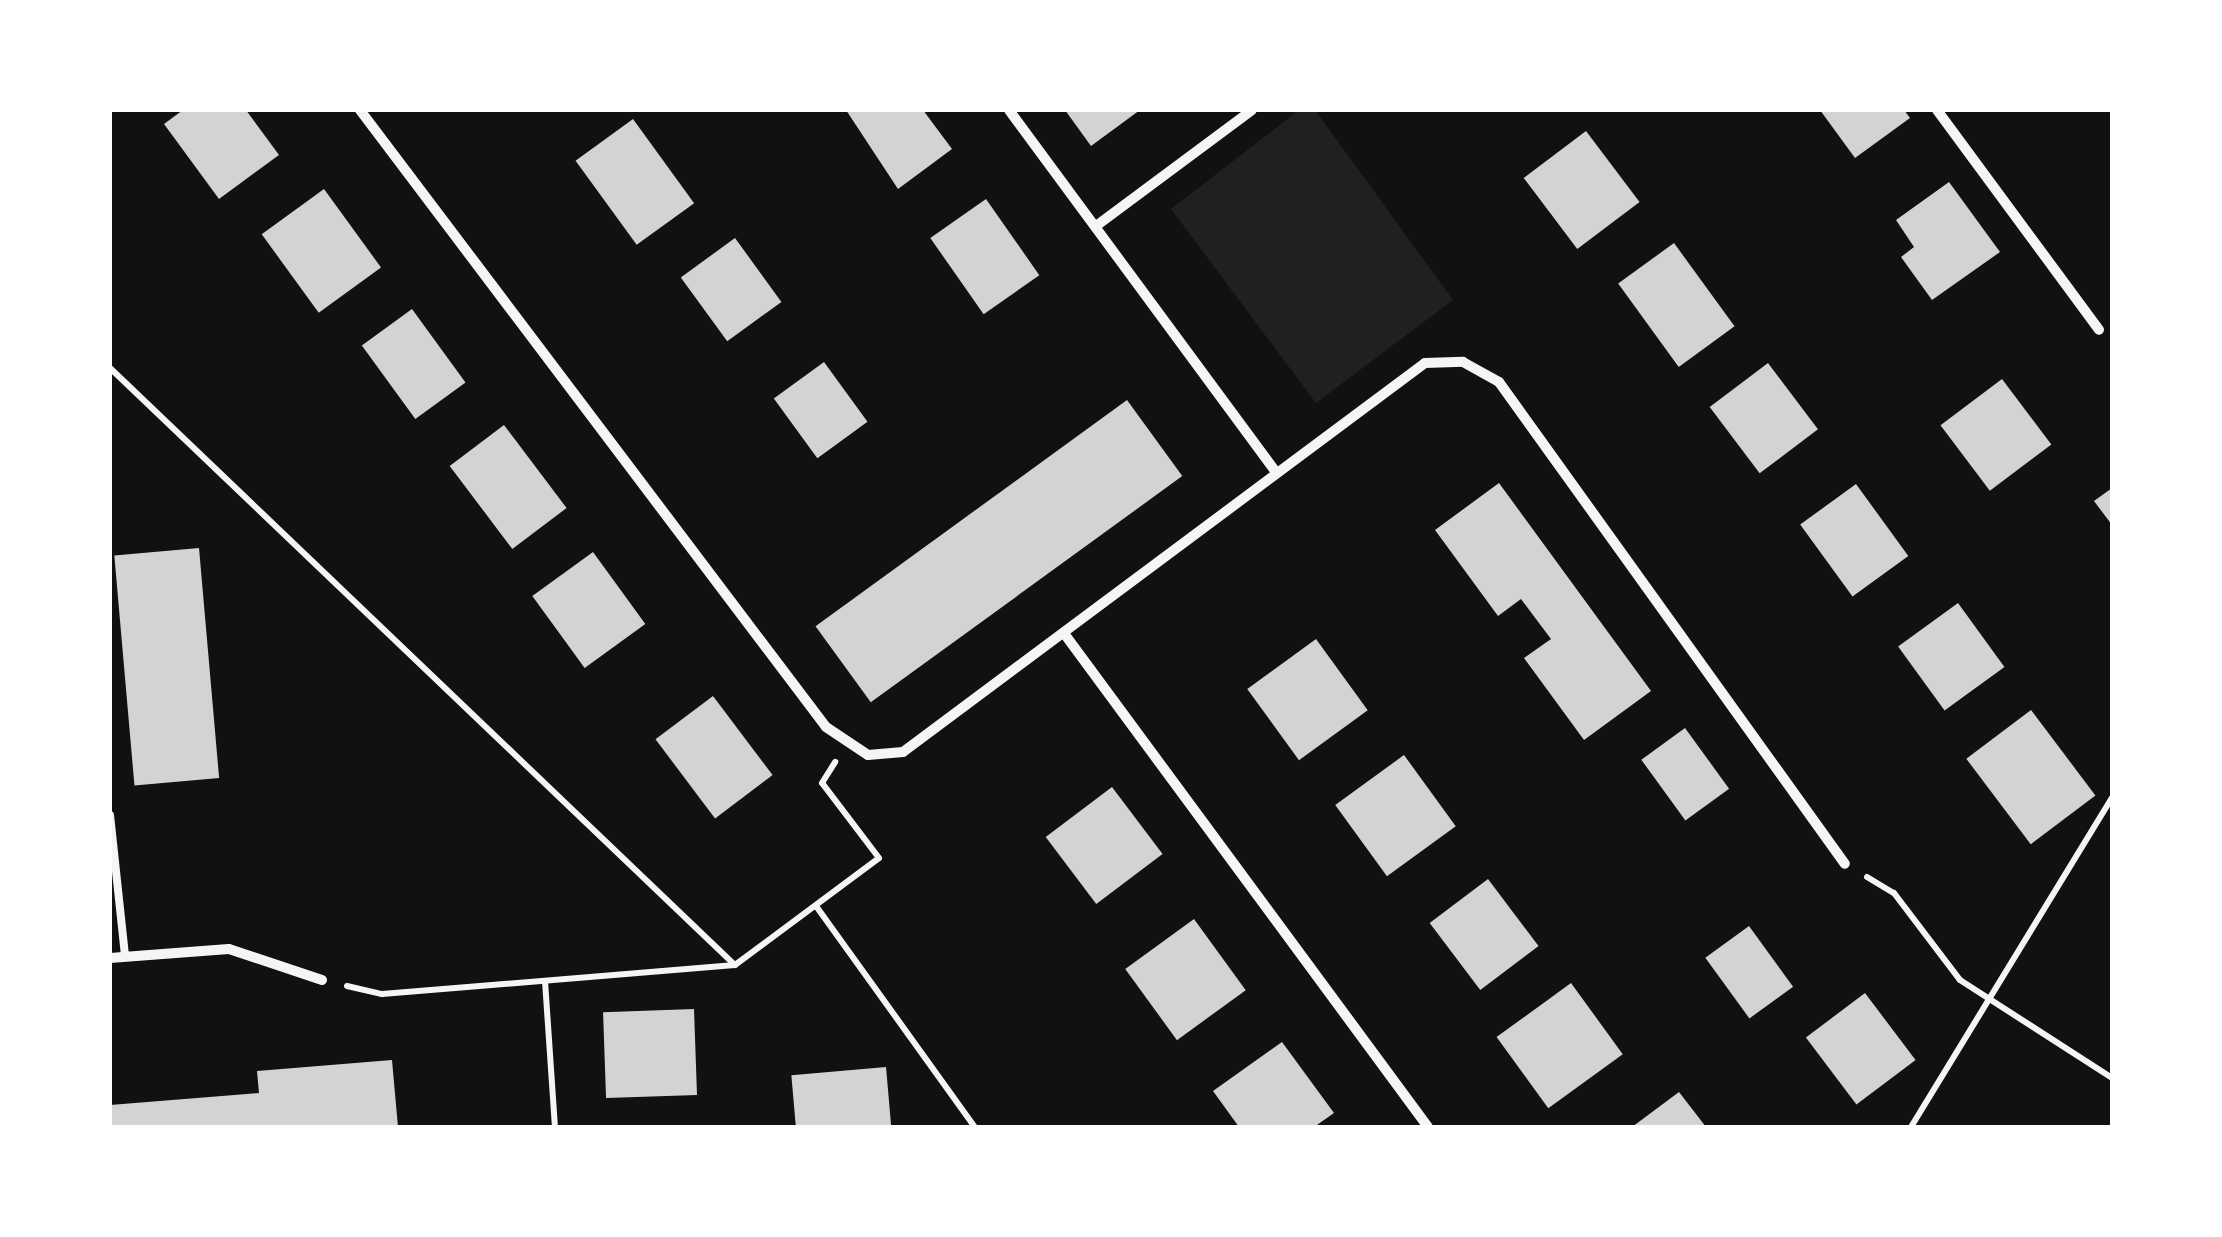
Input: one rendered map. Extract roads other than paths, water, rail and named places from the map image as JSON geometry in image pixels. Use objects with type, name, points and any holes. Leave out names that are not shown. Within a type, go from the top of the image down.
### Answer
[{"type":"street","points":[[360,110],[826,727],[846,744],[868,755],[903,752],[1066,636],[1276,472],[1425,363],[1463,362],[1499,382],[1845,864]]},
{"type":"street","points":[[1008,110],[1276,472]]},
{"type":"street","points":[[1096,226],[1252,110]]},
{"type":"street","points":[[1937,110],[2098,330]]},
{"type":"street","points":[[1066,636],[1428,1127]]},
{"type":"street","points":[[110,958],[229,949],[322,980]]},
{"type":"lane","points":[[110,815],[125,956]]}]
